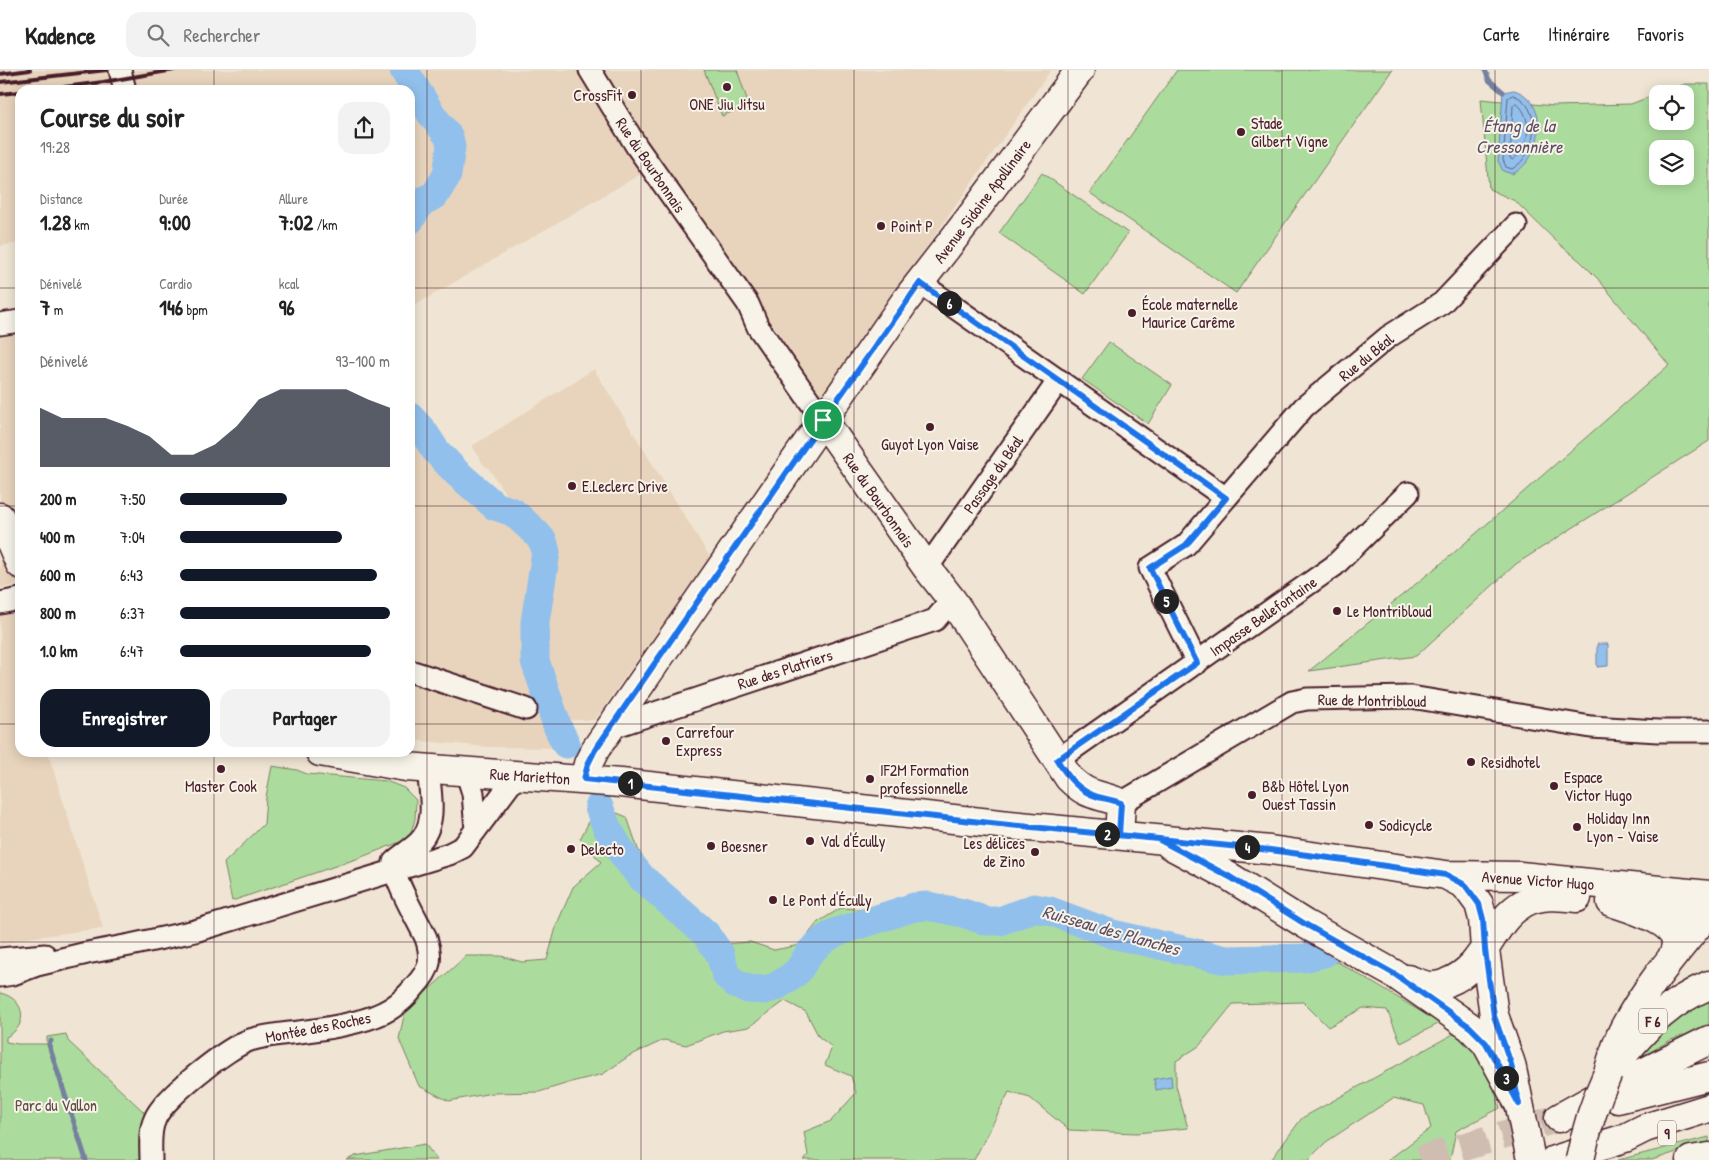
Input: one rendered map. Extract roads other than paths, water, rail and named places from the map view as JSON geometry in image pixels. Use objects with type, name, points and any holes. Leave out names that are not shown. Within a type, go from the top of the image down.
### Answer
[{"type":"main road","name":"Avenue Sidoine Apollinaire","points":[[584,779],[593,754],[610,728],[823,420],[920,283],[1080,70]]},
{"type":"main road","name":"Rue du Bourbonnais","points":[[823,420],[927,568],[952,600],[1069,778],[1088,793],[1121,803]]},
{"type":"main road","points":[[0,517],[15,552]]},
{"type":"main road","name":"Rue Marietton","points":[[348,757],[428,769],[584,779],[1009,825],[1158,839]]},
{"type":"main road","points":[[1119,835],[1121,803]]},
{"type":"main road","points":[[1158,839],[1255,892],[1305,924],[1396,975],[1478,1034],[1497,1060],[1519,1104]]},
{"type":"main road","name":"Avenue Victor Hugo","points":[[1158,839],[1270,850],[1446,875],[1520,876],[1708,912]]},
{"type":"main road","points":[[1255,892],[1247,876],[1248,868],[1254,862],[1269,857],[1324,858]]},
{"type":"main road","points":[[1446,875],[1465,885],[1479,904],[1483,919],[1485,950],[1494,1016],[1511,1064],[1530,1160]]},
{"type":"main road","name":"Avenue Victor Hugo","points":[[1396,975],[1430,986],[1442,985],[1464,974],[1472,967],[1500,925],[1514,910],[1526,902],[1537,898],[1567,896],[1708,912]]},
{"type":"main road","points":[[1610,902],[1655,919],[1672,931],[1676,943],[1672,957]]},
{"type":"main road","points":[[1580,1160],[1589,1120],[1626,1024],[1657,974],[1708,912]]},
{"type":"main road","name":"F 6","points":[[1608,1073],[1657,1017],[1680,999],[1709,984]]},
{"type":"main road","points":[[1704,1041],[1559,1118],[1632,1095],[1709,1076]]},
{"type":"main road","points":[[1554,1160],[1625,1138],[1645,1128],[1709,1108]]},
{"type":"main road","name":"9","points":[[1625,1138],[1648,1137],[1709,1125]]},
{"type":"main road","points":[[1690,1160],[1709,1157]]},
{"type":"street","points":[[120,70],[124,85]]},
{"type":"street","name":"Rue du Bourbonnais","points":[[590,70],[637,147],[748,304],[758,327],[823,420]]},
{"type":"street","name":"Rue du Béal","points":[[1197,663],[1150,568],[1186,545],[1304,408],[1388,338],[1442,303],[1516,225]]},
{"type":"street","points":[[920,283],[1226,498]]},
{"type":"street","points":[[0,324],[15,322]]},
{"type":"street","name":"Passage du Béal","points":[[927,568],[1059,380]]},
{"type":"street","name":"Impasse Bellefontaine","points":[[1057,760],[1334,566],[1408,494]]},
{"type":"street","points":[[0,603],[15,600]]},
{"type":"street","name":"Rue des Platriers","points":[[610,728],[935,620],[952,600]]},
{"type":"street","points":[[415,673],[526,709]]},
{"type":"street","name":"Rue de Montribloud","points":[[1121,803],[1292,702],[1307,698],[1411,697],[1591,727],[1658,731],[1709,731]]},
{"type":"street","points":[[393,871],[392,866],[394,862],[420,842],[429,826],[432,807],[428,769]]},
{"type":"street","points":[[466,771],[474,793],[476,830]]},
{"type":"street","points":[[0,976],[87,953],[130,946],[195,931],[449,854],[463,847],[517,775]]},
{"type":"street","points":[[273,906],[367,864],[407,851]]},
{"type":"street","name":"Montée des Roches","points":[[151,1160],[152,1126],[161,1108],[194,1078],[234,1046],[268,1036],[340,1025],[374,1017],[400,1003],[425,975],[431,956],[430,948],[393,871]]},
{"type":"street","points":[[0,959],[87,953]]},
{"type":"water","name":"Étang de la Cressonnière","points":[[1514,90],[1526,96],[1534,106],[1538,118],[1538,131],[1531,157],[1523,167],[1512,174],[1503,171],[1498,161],[1503,92]]},
{"type":"water","points":[[1597,644],[1608,644],[1608,666],[1597,667]]},
{"type":"water","points":[[1171,1076],[1172,1087],[1156,1090],[1154,1079]]},
{"type":"waterway","name":"Ruisseau des Planches","points":[[404,70],[413,85]]},
{"type":"waterway","points":[[1485,70],[1489,80],[1503,92]]},
{"type":"waterway","name":"Ruisseau des Planches","points":[[415,88],[432,115],[449,137],[451,147],[447,175],[435,195],[421,202],[415,212]]},
{"type":"waterway","name":"Ruisseau des Planches","points":[[415,422],[436,451],[457,473],[495,506],[513,512],[543,541],[546,552],[535,622],[535,661],[558,728],[566,744]]},
{"type":"waterway","name":"Ruisseau des Planches","points":[[599,807],[607,828],[624,856],[642,878],[706,934],[720,954],[726,975],[736,984],[748,989],[764,990],[775,987],[788,979],[798,971],[810,952],[834,933],[914,907],[928,906],[963,913],[986,921],[1000,921],[1034,908],[1050,911],[1112,934],[1226,960],[1304,958],[1324,953]]},
{"type":"waterway","points":[[51,1041],[49,1045],[86,1160]]},
{"type":"tunnel","points":[[1420,1160],[1559,1118]]},
{"type":"railway","points":[[0,74],[30,70]]},
{"type":"railway","points":[[0,82],[107,70]]},
{"type":"railway","points":[[80,85],[174,70]]},
{"type":"railway","points":[[0,94],[15,92]]},
{"type":"place","name":"ONE Jiu Jitsu","points":[[727,87]]},
{"type":"place","name":"CrossFit","points":[[632,95]]},
{"type":"place","name":"Stade Gilbert Vigne","points":[[1241,132]]},
{"type":"place","name":"Point P","points":[[881,226]]},
{"type":"place","name":"École maternelle Maurice Carême","points":[[1132,313]]},
{"type":"place","name":"Guyot Lyon Vaise","points":[[930,427]]},
{"type":"place","name":"E.Leclerc Drive","points":[[572,486]]},
{"type":"place","name":"Le Montribloud","points":[[1337,611]]},
{"type":"place","name":"Carrefour Express","points":[[666,741]]},
{"type":"place","name":"Residhotel","points":[[1471,762]]},
{"type":"place","name":"Master Cook","points":[[221,769]]},
{"type":"place","name":"IF2M Formation professionnelle","points":[[870,779]]},
{"type":"place","name":"Espace Victor Hugo","points":[[1554,786]]},
{"type":"place","name":"B&b Hôtel Lyon Ouest Tassin","points":[[1252,795]]},
{"type":"place","name":"Sodicycle","points":[[1369,825]]},
{"type":"place","name":"Holiday Inn Lyon - Vaise","points":[[1577,827]]},
{"type":"place","name":"Val d'Écully","points":[[810,841]]},
{"type":"place","name":"Boesner","points":[[711,846]]},
{"type":"place","name":"Delecto","points":[[571,849]]},
{"type":"place","name":"Les délices de Zino","points":[[1035,852]]},
{"type":"place","name":"Le Pont d'Écully","points":[[773,900]]},
{"type":"park label","name":"Parc du Vallon","points":[[56,1105]]}]
